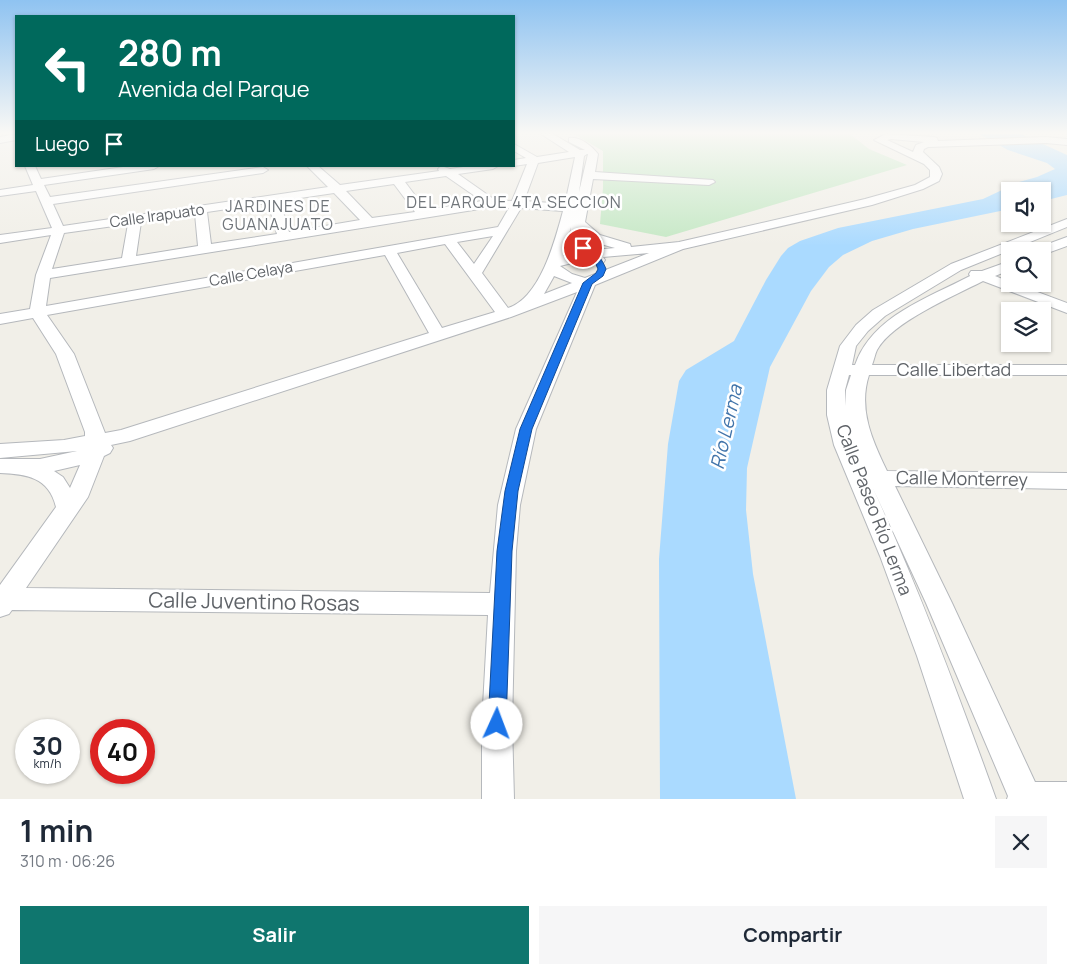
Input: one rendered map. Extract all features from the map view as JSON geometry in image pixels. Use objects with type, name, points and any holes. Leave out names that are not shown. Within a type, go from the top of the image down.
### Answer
[{"type":"street","points":[[0,193],[91,171]]},
{"type":"street","points":[[38,184],[242,171]]},
{"type":"street","points":[[318,171],[369,222]]},
{"type":"street","name":"Calle Irapuato","points":[[0,239],[397,180],[438,171]]},
{"type":"street","points":[[446,171],[492,203]]},
{"type":"street","points":[[506,171],[518,179]]},
{"type":"street","points":[[474,274],[503,230],[517,204],[518,179],[524,171]]},
{"type":"street","points":[[523,308],[538,294],[552,264],[570,208],[577,171]]},
{"type":"street","points":[[498,799],[497,724],[504,551],[509,505],[523,438],[588,283],[600,274],[602,269],[601,264],[583,248],[577,238],[578,224],[590,171]]},
{"type":"street","points":[[552,264],[569,258],[591,254],[678,246],[845,208],[919,187],[937,177],[936,171]]},
{"type":"street","points":[[589,175],[709,182]]},
{"type":"street","points":[[397,180],[423,214]]},
{"type":"street","points":[[2,603],[68,510],[88,475],[94,447],[92,421],[65,354],[37,312],[43,275],[59,230],[38,184]]},
{"type":"street","points":[[273,199],[284,236]]},
{"type":"street","points":[[43,275],[492,203],[570,208]]},
{"type":"street","points":[[457,208],[476,235]]},
{"type":"street","points":[[201,209],[205,249]]},
{"type":"street","points":[[128,261],[135,219]]},
{"type":"street","name":"Calle Paseo Río Lerma","points":[[1025,799],[939,604],[865,446],[856,416],[855,390],[848,346],[862,328],[880,313],[956,267],[1067,222]]},
{"type":"street","points":[[578,224],[588,233],[604,241],[626,247],[651,249]]},
{"type":"street","name":"Calle Celaya","points":[[0,319],[503,230]]},
{"type":"street","points":[[448,239],[505,314]]},
{"type":"street","points":[[1051,248],[1067,241]]},
{"type":"street","points":[[0,466],[29,468],[60,463],[123,436],[523,308],[678,246]]},
{"type":"street","points":[[388,249],[438,335]]},
{"type":"street","points":[[552,264],[557,271],[566,277],[588,283]]},
{"type":"street","points":[[956,267],[1065,305]]},
{"type":"street","name":"Calle Paseo Río Lerma","points":[[980,799],[931,656],[892,556],[844,445],[837,416],[836,390],[882,333],[900,320],[982,276],[1001,269]]},
{"type":"street","name":"Calle Libertad","points":[[851,370],[1067,370]]},
{"type":"street","points":[[0,451],[94,447]]},
{"type":"street","points":[[29,468],[52,479],[61,488],[66,498],[68,510]]},
{"type":"street","name":"Calle Monterrey","points":[[858,478],[1067,481]]},
{"type":"street","name":"Calle Juventino Rosas","points":[[2,603],[502,604]]},
{"type":"street","points":[[1025,799],[1067,798]]},
{"type":"green space","points":[[603,171],[886,171],[666,237],[600,224]]},
{"type":"water","points":[[1050,171],[1067,171],[1067,195],[1051,199],[1051,182],[1019,182]]},
{"type":"water","name":"Río Lerma","points":[[1001,190],[1001,211],[913,229],[872,241],[843,255],[829,267],[811,291],[770,367],[747,468],[746,510],[753,574],[796,799],[660,799],[659,559],[668,444],[679,381],[686,370],[734,341],[766,280],[788,248],[800,241],[838,228],[983,199]]},
{"type":"district","name":"DEL PARQUE 4TA SECCION","points":[[514,202]]},
{"type":"district","name":"JARDINES DE GUANAJUATO","points":[[278,215]]},
{"type":"route","points":[[497,724],[504,551],[516,464],[526,429],[588,283],[600,274],[602,269],[597,259],[583,248]]}]
